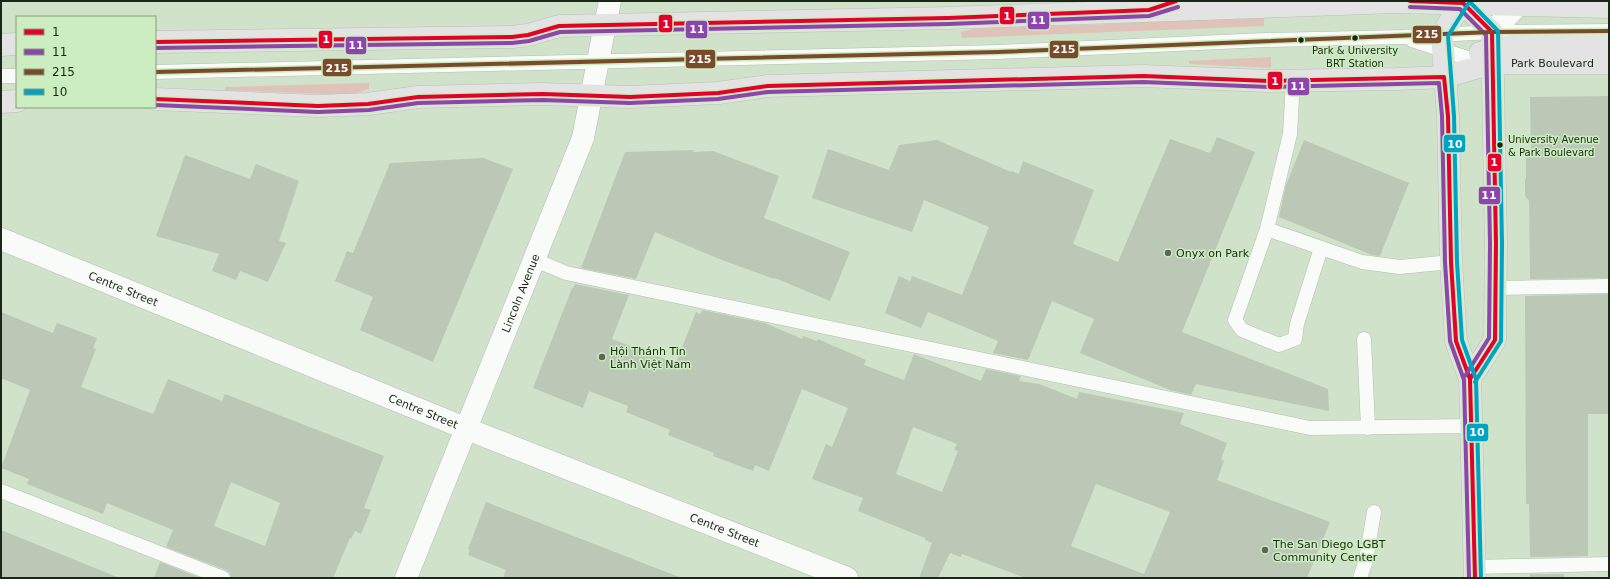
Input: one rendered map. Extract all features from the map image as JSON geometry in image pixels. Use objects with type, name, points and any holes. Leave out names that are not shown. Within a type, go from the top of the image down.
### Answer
[{"type":"main road","points":[[156,42],[512,37],[528,36],[558,26],[948,18],[1411,1],[1519,3],[1609,7]]},
{"type":"main road","points":[[1463,2],[1443,41],[1444,77],[1448,116],[1451,262],[1456,341],[1470,379],[1475,572]]},
{"type":"main road","points":[[1463,2],[1493,48],[1496,288],[1495,340],[1470,379]]},
{"type":"main road","points":[[1444,77],[1467,58],[1493,48],[1609,43]]},
{"type":"main road","points":[[1,44],[16,44]]},
{"type":"main road","name":"Park Boulevard","points":[[156,99],[318,106],[368,104],[418,97],[512,94],[592,94],[630,97],[718,93],[768,86],[1143,76],[1293,81],[1444,77],[1493,48],[1609,63]]},
{"type":"main road","points":[[1,102],[16,101]]},
{"type":"street","name":"Lincoln Avenue","points":[[406,578],[583,138],[610,1]]},
{"type":"street","points":[[1493,48],[1519,3]]},
{"type":"street","name":"Centre Street","points":[[1,239],[467,428],[846,578]]},
{"type":"lane","points":[[1149,10],[1176,1]]},
{"type":"lane","points":[[156,72],[998,52],[1265,40],[1402,37],[1493,48],[1609,31]]},
{"type":"lane","points":[[1443,41],[1467,58]]},
{"type":"lane","points":[[1,76],[16,76]]},
{"type":"lane","points":[[1293,81],[1290,134],[1267,229],[1235,320],[1242,330],[1279,345],[1295,339],[1297,324],[1321,248]]},
{"type":"lane","points":[[1267,229],[1362,262],[1400,267],[1451,262]]},
{"type":"lane","points":[[535,260],[566,273],[1310,428],[1472,426]]},
{"type":"lane","points":[[1496,288],[1609,286]]},
{"type":"lane","points":[[1364,340],[1368,428]]},
{"type":"lane","points":[[1,491],[223,578]]},
{"type":"lane","points":[[1360,578],[1366,560],[1374,512]]},
{"type":"lane","points":[[1475,572],[1609,564]]},
{"type":"shaded area","points":[[1264,16],[1264,26],[962,38],[961,32],[985,26],[1089,25]]},
{"type":"shaded area","points":[[1271,57],[1271,68],[1189,64],[1189,61]]},
{"type":"shaded area","points":[[369,83],[369,89],[350,95],[225,90],[225,87]]},
{"type":"building","points":[[1609,96],[1609,278],[1530,279],[1529,201],[1525,196],[1525,179],[1526,150],[1531,150],[1530,97]]},
{"type":"building","points":[[1217,137],[1255,152],[1182,332],[1328,389],[1329,411],[1196,384],[1191,395],[1170,390],[1080,353],[1094,319],[1052,301],[1028,360],[993,353],[998,341],[928,312],[921,328],[885,313],[899,276],[910,281],[912,276],[962,295],[989,227],[924,200],[912,232],[812,198],[828,149],[889,170],[899,145],[937,140],[1011,172],[1019,174],[1023,161],[1094,190],[1073,244],[1118,262],[1170,139],[1210,153]]},
{"type":"building","points":[[1304,140],[1409,183],[1380,256],[1372,255],[1279,217],[1286,185]]},
{"type":"building","points":[[694,150],[693,152],[713,151],[779,176],[764,218],[850,252],[830,301],[775,278],[774,279],[722,260],[655,232],[636,279],[581,268],[625,152]]},
{"type":"building","points":[[185,155],[250,179],[256,164],[299,181],[279,241],[286,243],[268,282],[240,271],[236,280],[212,271],[219,254],[156,236]]},
{"type":"building","points":[[483,158],[513,169],[433,362],[360,330],[373,297],[335,281],[347,251],[353,253],[390,163]]},
{"type":"building","points":[[575,284],[629,295],[612,339],[676,363],[696,312],[700,314],[702,310],[765,323],[802,339],[803,336],[817,341],[818,339],[866,360],[864,365],[904,380],[914,354],[981,381],[986,369],[1021,376],[1019,381],[1039,384],[1077,399],[1079,392],[1184,413],[1180,424],[1227,443],[1221,459],[1224,461],[1217,480],[1330,522],[1307,578],[1025,578],[962,554],[961,557],[950,553],[938,578],[919,578],[932,543],[925,540],[925,538],[858,511],[863,498],[812,479],[826,444],[832,447],[848,408],[802,389],[769,471],[755,465],[753,471],[713,456],[714,453],[668,435],[670,430],[626,412],[628,406],[589,391],[583,408],[533,388]],"holes":[[[913,427],[957,444],[954,450],[958,451],[942,492],[896,474]],[[1096,484],[1170,512],[1144,574],[1071,546]]]},
{"type":"building","points":[[1609,294],[1609,414],[1588,414],[1588,556],[1530,557],[1529,504],[1526,504],[1525,296]]},
{"type":"building","points":[[1,312],[53,333],[57,323],[97,338],[93,348],[96,349],[81,387],[153,414],[168,379],[222,401],[225,394],[384,456],[364,508],[371,510],[361,534],[355,531],[351,539],[350,538],[333,578],[231,578],[230,573],[226,570],[166,547],[173,530],[107,503],[103,514],[27,484],[29,479],[1,468],[30,390],[1,378]],"holes":[[[231,482],[280,503],[265,546],[214,526]]]},
{"type":"building","points":[[486,502],[679,578],[503,578],[506,570],[468,555],[470,550],[468,549]]},
{"type":"building","points":[[1,530],[117,577],[117,578],[1,578]]},
{"type":"building","points":[[160,562],[200,578],[154,578]]},
{"type":"building","points":[[1530,574],[1564,574],[1564,578],[1530,578]]},
{"type":"transit line","name":"1","points":[[156,42],[512,37],[528,35],[559,26],[948,18],[1149,10],[1176,1]]},
{"type":"transit line","name":"1","points":[[1410,1],[1463,3],[1492,32],[1496,244],[1495,340],[1470,379]]},
{"type":"transit line","name":"10","points":[[1469,1],[1498,31],[1502,244],[1501,341],[1475,382]]},
{"type":"transit line","name":"10","points":[[1468,4],[1448,36],[1454,116],[1457,262],[1462,340],[1476,379],[1481,578]]},
{"type":"transit line","name":"11","points":[[156,48],[512,43],[529,41],[560,32],[948,24],[1149,16],[1178,7]]},
{"type":"transit line","name":"11","points":[[1410,7],[1460,9],[1486,35],[1490,244],[1489,338],[1465,376]]},
{"type":"transit line","name":"215","points":[[156,72],[998,52],[1492,32],[1609,31]]},
{"type":"transit line","name":"1","points":[[156,99],[318,106],[368,104],[418,97],[543,94],[630,97],[718,93],[768,86],[1143,76],[1269,81],[1444,77],[1448,116],[1451,262],[1456,341],[1470,379],[1475,578]]},
{"type":"transit line","name":"11","points":[[156,105],[318,112],[369,110],[418,103],[543,100],[630,103],[718,99],[768,92],[1143,82],[1269,87],[1439,83],[1442,116],[1445,262],[1450,341],[1464,380],[1469,578]]},
{"type":"place","name":"Park & University BRT Station","points":[[1355,38]]},
{"type":"place","name":"University Avenue & Park Boulevard","points":[[1500,145]]},
{"type":"place","name":"Onyx on Park","points":[[1168,253]]},
{"type":"place","name":"Hội Thánh Tin Lành Việt Nam","points":[[602,357]]},
{"type":"place","name":"The San Diego LGBT Community Center","points":[[1265,550]]}]
